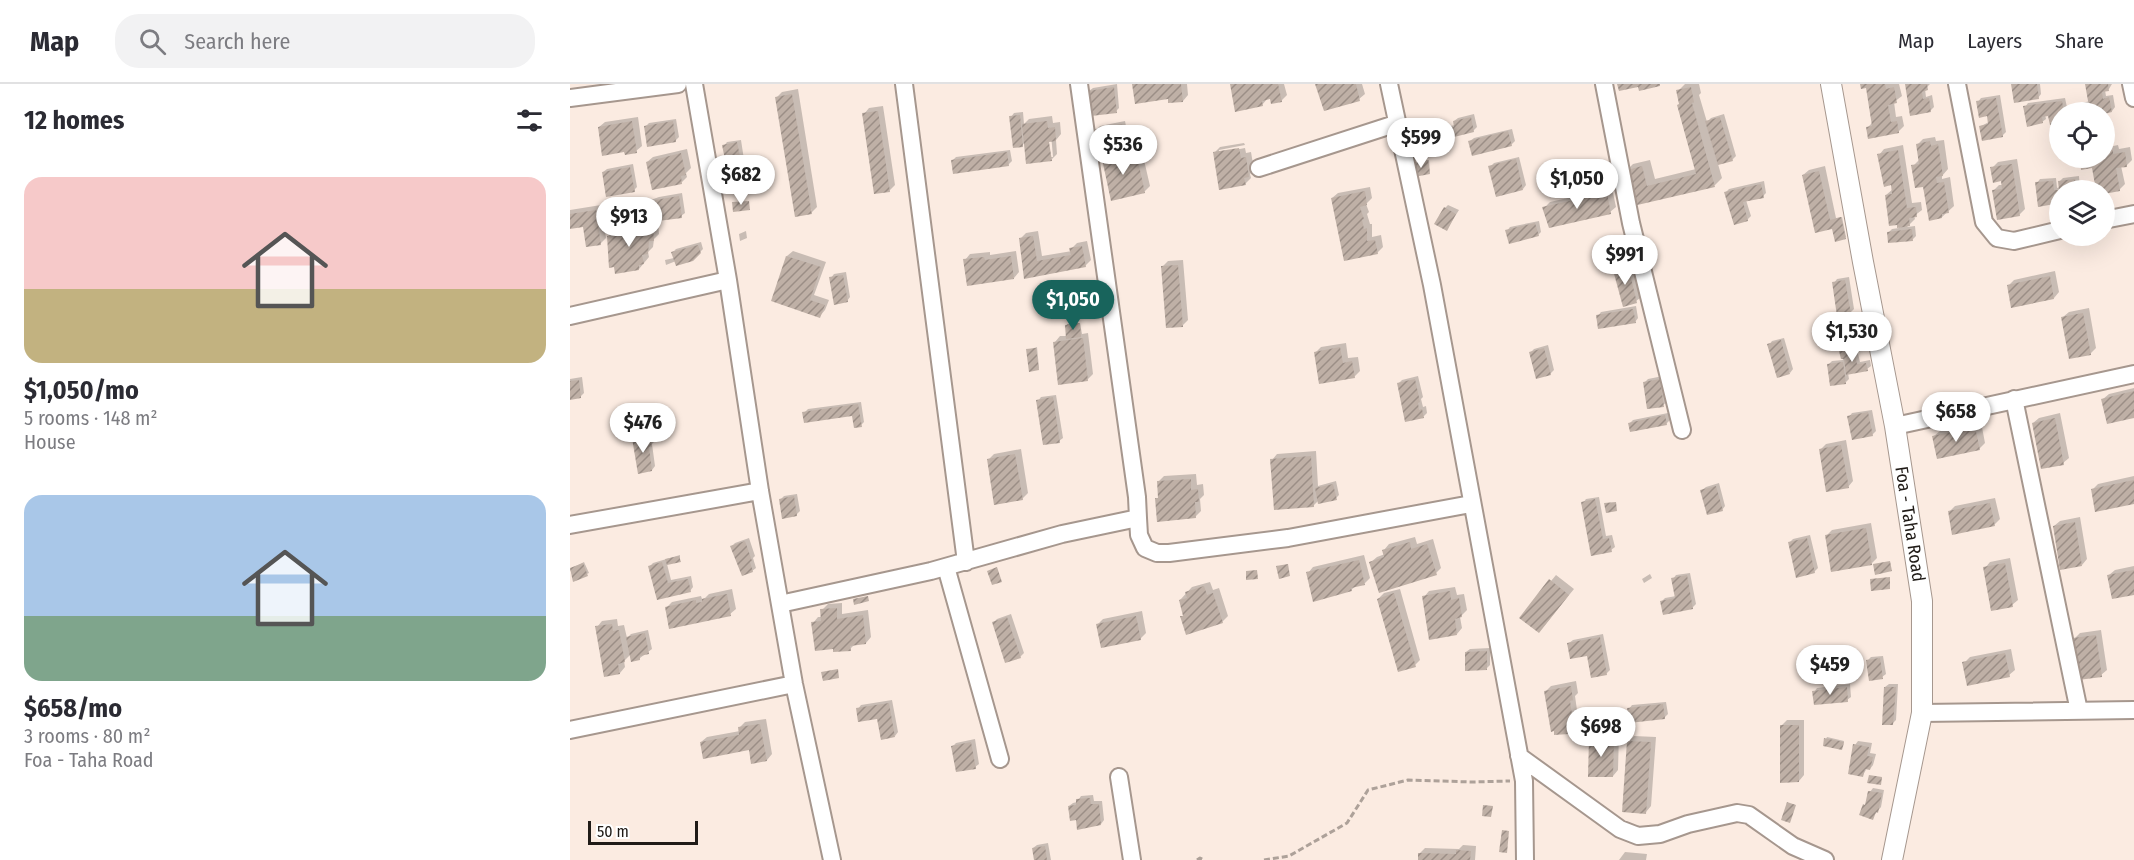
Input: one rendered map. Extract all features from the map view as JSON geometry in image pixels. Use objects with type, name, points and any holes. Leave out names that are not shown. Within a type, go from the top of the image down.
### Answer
[{"type":"street","points":[[570,98],[678,84]]},
{"type":"street","points":[[694,84],[728,280],[760,491],[794,684],[832,860]]},
{"type":"street","points":[[904,84],[966,562]]},
{"type":"street","points":[[1079,84],[1137,497],[1139,535],[1145,548],[1157,553],[1169,553],[1288,538],[1471,504]]},
{"type":"street","points":[[1389,84],[1432,285],[1524,781],[1525,860]]},
{"type":"street","points":[[1604,84],[1631,223],[1682,430]]},
{"type":"street","name":"Foa - Taha Road","points":[[1832,84],[1895,426],[1922,601],[1922,713],[1892,860]]},
{"type":"street","points":[[1957,84],[1984,222],[1997,238],[2014,241],[2049,233]]},
{"type":"street","points":[[2131,84],[2134,98]]},
{"type":"street","points":[[1259,168],[1398,123]]},
{"type":"street","points":[[2115,218],[2134,214]]},
{"type":"street","points":[[570,316],[728,280]]},
{"type":"street","points":[[1895,426],[2134,374]]},
{"type":"street","points":[[2014,399],[2079,711]]},
{"type":"street","points":[[570,525],[760,491]]},
{"type":"street","points":[[780,604],[946,567],[1062,534],[1138,518]]},
{"type":"street","points":[[946,567],[1000,759]]},
{"type":"street","points":[[570,730],[794,684]]},
{"type":"street","points":[[1922,713],[2134,710]]},
{"type":"street","points":[[1519,756],[1620,829],[1638,836],[1660,834],[1688,824],[1737,813],[1749,815],[1793,846],[1825,860]]},
{"type":"street","points":[[1119,777],[1132,860]]},
{"type":"path","points":[[1264,860],[1289,856],[1347,823],[1368,790],[1408,780],[1524,781]]},
{"type":"path","points":[[1197,860],[1204,860]]},
{"type":"building","points":[[1132,84],[1181,84],[1183,102],[1168,103],[1168,99],[1135,104]]},
{"type":"building","points":[[1230,84],[1278,84],[1282,102],[1271,104],[1270,99],[1262,101],[1263,106],[1235,112]]},
{"type":"building","points":[[1315,84],[1356,84],[1360,101],[1324,111]]},
{"type":"building","points":[[1617,84],[1660,84],[1660,86],[1639,91],[1638,87],[1619,91]]},
{"type":"building","points":[[1860,84],[1885,84],[1886,89],[1894,87],[1897,103],[1888,105],[1891,122],[1897,121],[1899,133],[1868,139],[1866,127],[1872,126],[1866,88],[1861,89]]},
{"type":"building","points":[[1905,84],[1927,84],[1928,90],[1922,92],[1923,99],[1929,98],[1931,112],[1910,116]]},
{"type":"building","points":[[2011,84],[2037,84],[2039,99],[2014,103]]},
{"type":"building","points":[[2085,84],[2108,84],[2109,91],[2102,92],[2103,99],[2109,97],[2110,102],[2088,102]]},
{"type":"building","points":[[1114,87],[1117,113],[1091,116],[1088,91]]},
{"type":"building","points":[[1691,87],[1694,102],[1692,103],[1715,187],[1633,206],[1624,171],[1642,166],[1647,186],[1696,174],[1677,105],[1679,104],[1676,90]]},
{"type":"building","points":[[792,94],[812,214],[795,217],[775,97]]},
{"type":"building","points":[[1996,98],[2003,137],[1982,141],[1979,126],[1988,124],[1987,116],[1979,118],[1976,101]]},
{"type":"building","points":[[2049,103],[2049,120],[2048,116],[2042,117],[2043,123],[2027,127],[2023,106]]},
{"type":"building","points":[[878,111],[890,192],[874,194],[862,113]]},
{"type":"building","points":[[1020,115],[1023,147],[1013,148],[1009,116]]},
{"type":"building","points":[[1471,117],[1474,132],[1430,143],[1428,133],[1454,127],[1453,121]]},
{"type":"building","points":[[1720,117],[1733,161],[1718,165],[1705,121]]},
{"type":"building","points":[[632,121],[637,153],[625,155],[624,152],[602,156],[598,127]]},
{"type":"building","points":[[673,121],[676,142],[647,147],[644,126]]},
{"type":"building","points":[[1047,121],[1048,128],[1055,127],[1056,141],[1049,142],[1052,161],[1026,164],[1022,124]]},
{"type":"building","points":[[1122,124],[1127,150],[1100,156],[1095,129]]},
{"type":"building","points":[[1508,131],[1512,146],[1472,156],[1468,141]]},
{"type":"building","points":[[1930,141],[1931,146],[1938,144],[1943,176],[1936,177],[1937,183],[1944,182],[1949,213],[1942,214],[1942,218],[1929,221],[1923,187],[1915,188],[1911,165],[1919,164],[1916,144]]},
{"type":"building","points":[[737,142],[743,171],[728,174],[722,145]]},
{"type":"building","points":[[1239,148],[1241,158],[1246,157],[1249,177],[1244,178],[1246,185],[1219,190],[1213,152]]},
{"type":"building","points":[[1898,150],[1907,208],[1916,207],[1917,217],[1909,218],[1910,226],[1897,228],[1897,225],[1889,226],[1885,195],[1892,194],[1891,185],[1884,187],[1877,154]]},
{"type":"building","points":[[1007,152],[1009,166],[953,174],[951,160]]},
{"type":"building","points":[[1136,152],[1145,193],[1111,201],[1102,159]]},
{"type":"building","points":[[2125,152],[2127,167],[2116,168],[2120,191],[2115,192],[2115,180],[2094,180],[2092,168],[2115,168],[2115,154]]},
{"type":"building","points":[[681,153],[686,175],[681,176],[682,184],[652,190],[646,162]]},
{"type":"building","points":[[1516,159],[1523,190],[1496,197],[1488,166]]},
{"type":"building","points":[[1428,160],[1430,174],[1414,177],[1413,163]]},
{"type":"building","points":[[2012,164],[2020,216],[1997,220],[1992,190],[2002,189],[2001,181],[1993,183],[1990,167]]},
{"type":"building","points":[[630,167],[635,192],[606,197],[602,172]]},
{"type":"building","points":[[1819,171],[1830,220],[1841,217],[1846,239],[1835,242],[1832,229],[1815,233],[1802,175]]},
{"type":"building","points":[[2049,181],[2049,205],[2038,207],[2035,182]]},
{"type":"building","points":[[1761,184],[1764,198],[1743,202],[1748,221],[1734,225],[1724,192]]},
{"type":"building","points":[[1365,191],[1367,205],[1360,207],[1364,219],[1362,220],[1364,229],[1367,228],[1367,241],[1375,240],[1378,254],[1344,261],[1331,198]]},
{"type":"building","points":[[1607,193],[1611,214],[1549,228],[1542,207]]},
{"type":"building","points":[[679,196],[682,218],[658,221],[657,215],[646,218],[643,204]]},
{"type":"building","points":[[749,201],[750,210],[733,212],[732,202]]},
{"type":"building","points":[[637,205],[639,220],[627,221],[627,227],[619,227],[618,207]]},
{"type":"building","points":[[1444,207],[1456,214],[1447,231],[1434,224]]},
{"type":"building","points":[[596,210],[601,245],[586,247],[583,227],[570,229],[570,214]]},
{"type":"building","points":[[644,222],[644,228],[653,227],[654,241],[649,241],[648,254],[642,255],[644,264],[639,265],[639,270],[615,274],[614,267],[609,268],[607,236],[630,234],[630,223]]},
{"type":"building","points":[[1535,223],[1539,236],[1509,244],[1505,230]]},
{"type":"building","points":[[1912,229],[1913,241],[1888,243],[1887,232]]},
{"type":"building","points":[[1033,236],[1037,261],[1071,255],[1069,248],[1082,246],[1086,267],[1024,279],[1019,238]]},
{"type":"building","points":[[698,245],[701,253],[693,261],[676,266],[671,252]]},
{"type":"building","points":[[786,256],[821,267],[810,300],[825,305],[820,318],[771,301]]},
{"type":"building","points":[[1011,256],[1014,279],[967,286],[963,259],[984,257],[985,260]]},
{"type":"building","points":[[1178,265],[1183,327],[1166,328],[1161,266]]},
{"type":"building","points":[[1628,266],[1637,303],[1623,307],[1613,270]]},
{"type":"building","points":[[843,275],[848,302],[834,305],[829,277]]},
{"type":"building","points":[[2050,276],[2054,299],[2011,308],[2007,285]]},
{"type":"building","points":[[1845,280],[1851,314],[1837,316],[1832,282]]},
{"type":"building","points":[[1633,309],[1636,323],[1598,329],[1596,315]]},
{"type":"building","points":[[2083,313],[2091,355],[2069,359],[2061,317]]},
{"type":"building","points":[[1080,323],[1081,337],[1066,339],[1065,325]]},
{"type":"building","points":[[1083,338],[1088,381],[1058,385],[1053,342]]},
{"type":"building","points":[[1849,338],[1850,347],[1837,350],[1835,340]]},
{"type":"building","points":[[1781,340],[1790,374],[1777,378],[1767,344]]},
{"type":"building","points":[[1340,347],[1343,363],[1352,361],[1355,378],[1319,384],[1314,352]]},
{"type":"building","points":[[1036,348],[1039,370],[1029,372],[1026,349]]},
{"type":"building","points":[[1544,348],[1551,375],[1536,379],[1529,352]]},
{"type":"building","points":[[1853,348],[1857,364],[1866,363],[1868,371],[1846,375],[1844,359],[1841,359],[1839,351]]},
{"type":"building","points":[[1843,362],[1846,384],[1830,386],[1827,364]]},
{"type":"building","points":[[1415,379],[1420,402],[1418,403],[1419,410],[1422,409],[1424,418],[1405,422],[1397,383]]},
{"type":"building","points":[[1660,379],[1664,407],[1647,409],[1643,382]]},
{"type":"building","points":[[579,380],[581,398],[570,400],[570,381]]},
{"type":"building","points":[[2134,391],[2134,418],[2107,424],[2101,399]]},
{"type":"building","points":[[1053,397],[1060,443],[1043,445],[1036,400]]},
{"type":"building","points":[[858,404],[862,427],[854,428],[852,416],[804,423],[802,412]]},
{"type":"building","points":[[1868,412],[1873,436],[1852,440],[1847,416]]},
{"type":"building","points":[[1665,415],[1667,425],[1630,432],[1628,423]]},
{"type":"building","points":[[2055,418],[2064,465],[2041,469],[2032,423]]},
{"type":"building","points":[[1975,427],[1980,450],[1937,459],[1932,436]]},
{"type":"building","points":[[650,435],[652,471],[638,474],[632,438]]},
{"type":"building","points":[[1841,445],[1849,488],[1826,492],[1819,449]]},
{"type":"building","points":[[1015,454],[1023,500],[994,505],[987,459]]},
{"type":"building","points":[[1311,456],[1314,507],[1274,510],[1270,459]]},
{"type":"building","points":[[1191,479],[1191,490],[1198,489],[1199,502],[1195,502],[1196,518],[1157,522],[1155,498],[1158,498],[1157,481]]},
{"type":"building","points":[[2134,480],[2134,504],[2095,512],[2091,489]]},
{"type":"building","points":[[1333,484],[1337,500],[1318,504],[1315,488]]},
{"type":"building","points":[[1716,486],[1723,511],[1707,515],[1700,490]]},
{"type":"building","points":[[794,496],[797,516],[782,519],[779,499]]},
{"type":"building","points":[[1595,499],[1603,539],[1609,538],[1612,552],[1591,556],[1581,502]]},
{"type":"building","points":[[1616,502],[1617,511],[1606,513],[1604,503]]},
{"type":"building","points":[[1990,503],[1995,526],[1952,535],[1948,511]]},
{"type":"building","points":[[2075,522],[2082,566],[2060,570],[2053,526]]},
{"type":"building","points":[[1866,528],[1872,565],[1831,572],[1825,535]]},
{"type":"building","points":[[1807,538],[1815,573],[1796,578],[1788,542]]},
{"type":"building","points":[[745,541],[753,572],[742,576],[730,546]]},
{"type":"building","points":[[1410,542],[1411,549],[1427,544],[1437,575],[1379,593],[1369,562],[1384,557],[1382,550]]},
{"type":"building","points":[[679,556],[681,562],[667,565],[665,559]]},
{"type":"building","points":[[1359,560],[1365,585],[1313,602],[1306,572]]},
{"type":"building","points":[[1890,561],[1892,571],[1875,575],[1873,564]]},
{"type":"building","points":[[662,562],[668,583],[688,579],[691,592],[657,600],[648,566]]},
{"type":"building","points":[[583,563],[588,576],[573,582],[570,568]]},
{"type":"building","points":[[2005,563],[2013,607],[1991,611],[1983,567]]},
{"type":"building","points":[[1288,564],[1290,576],[1279,579],[1276,566]]},
{"type":"building","points":[[997,567],[1002,582],[992,585],[987,571]]},
{"type":"building","points":[[1257,570],[1258,579],[1246,580],[1246,571]]},
{"type":"building","points":[[2134,570],[2134,595],[2112,599],[2107,575]]},
{"type":"building","points":[[1687,575],[1693,609],[1663,615],[1660,601],[1675,598],[1671,578]]},
{"type":"building","points":[[1890,577],[1890,589],[1871,591],[1870,579]]},
{"type":"building","points":[[1549,579],[1569,595],[1539,633],[1519,618]]},
{"type":"building","points":[[1204,586],[1207,595],[1213,593],[1223,623],[1186,635],[1180,616],[1183,616],[1179,600],[1187,598],[1185,592]]},
{"type":"building","points":[[1450,591],[1451,600],[1459,598],[1462,617],[1455,619],[1457,635],[1429,640],[1422,596]]},
{"type":"building","points":[[1394,593],[1416,667],[1398,672],[1377,599]]},
{"type":"building","points":[[727,594],[731,616],[669,629],[665,607],[696,600],[696,603],[702,602],[702,599]]},
{"type":"building","points":[[868,596],[869,601],[854,605],[853,599]]},
{"type":"building","points":[[837,608],[837,619],[863,615],[866,644],[850,646],[851,651],[833,652],[833,649],[815,651],[811,622],[821,621],[820,609]]},
{"type":"building","points":[[1136,616],[1141,640],[1101,648],[1096,624]]},
{"type":"building","points":[[1007,617],[1021,658],[1005,663],[992,622]]},
{"type":"building","points":[[612,624],[613,631],[619,630],[625,662],[618,664],[620,674],[604,677],[595,626]]},
{"type":"building","points":[[645,633],[649,654],[640,656],[640,660],[631,662],[626,637]]},
{"type":"building","points":[[2096,635],[2102,677],[2078,680],[2073,638]]},
{"type":"building","points":[[1600,637],[1607,675],[1591,678],[1587,656],[1570,659],[1567,643]]},
{"type":"building","points":[[1487,651],[1487,670],[1465,671],[1465,652]]},
{"type":"building","points":[[2005,653],[2010,677],[1967,686],[1962,662]]},
{"type":"building","points":[[1880,658],[1883,679],[1869,681],[1866,660]]},
{"type":"building","points":[[838,669],[839,678],[823,681],[821,672]]},
{"type":"building","points":[[1571,686],[1572,714],[1576,713],[1578,726],[1569,728],[1569,734],[1554,735],[1554,731],[1551,732],[1544,691]]},
{"type":"building","points":[[1847,687],[1848,702],[1814,705],[1812,691]]},
{"type":"building","points":[[1884,687],[1896,687],[1893,725],[1882,725]]},
{"type":"building","points":[[889,703],[895,737],[881,740],[877,719],[858,722],[856,708]]},
{"type":"building","points":[[1663,704],[1665,719],[1629,723],[1627,708]]},
{"type":"building","points":[[760,724],[767,761],[751,764],[749,750],[703,759],[700,742],[739,735],[738,727]]},
{"type":"building","points":[[1780,725],[1799,725],[1799,782],[1780,783]]},
{"type":"building","points":[[1589,738],[1614,738],[1613,777],[1588,777]]},
{"type":"building","points":[[1824,738],[1844,742],[1842,750],[1823,746]]},
{"type":"building","points":[[1627,741],[1651,742],[1646,814],[1622,812]]},
{"type":"building","points":[[971,742],[976,769],[956,772],[951,746]]},
{"type":"building","points":[[1853,744],[1869,747],[1867,756],[1873,757],[1870,770],[1865,769],[1863,777],[1848,774]]},
{"type":"building","points":[[1869,775],[1882,777],[1881,785],[1867,783]]},
{"type":"building","points":[[1868,791],[1882,793],[1878,813],[1876,812],[1873,820],[1859,815],[1863,804],[1865,805]]},
{"type":"building","points":[[1090,798],[1091,804],[1099,804],[1101,825],[1077,830],[1076,820],[1070,821],[1068,806],[1076,805],[1076,799]]},
{"type":"building","points":[[1787,802],[1796,805],[1790,823],[1781,820]]},
{"type":"building","points":[[1483,805],[1493,806],[1491,817],[1482,816]]},
{"type":"building","points":[[1502,830],[1509,831],[1507,853],[1499,852]]},
{"type":"building","points":[[1045,846],[1047,860],[1034,860],[1032,848]]},
{"type":"building","points":[[1456,850],[1471,851],[1470,860],[1418,860],[1418,853],[1456,854]]}]
